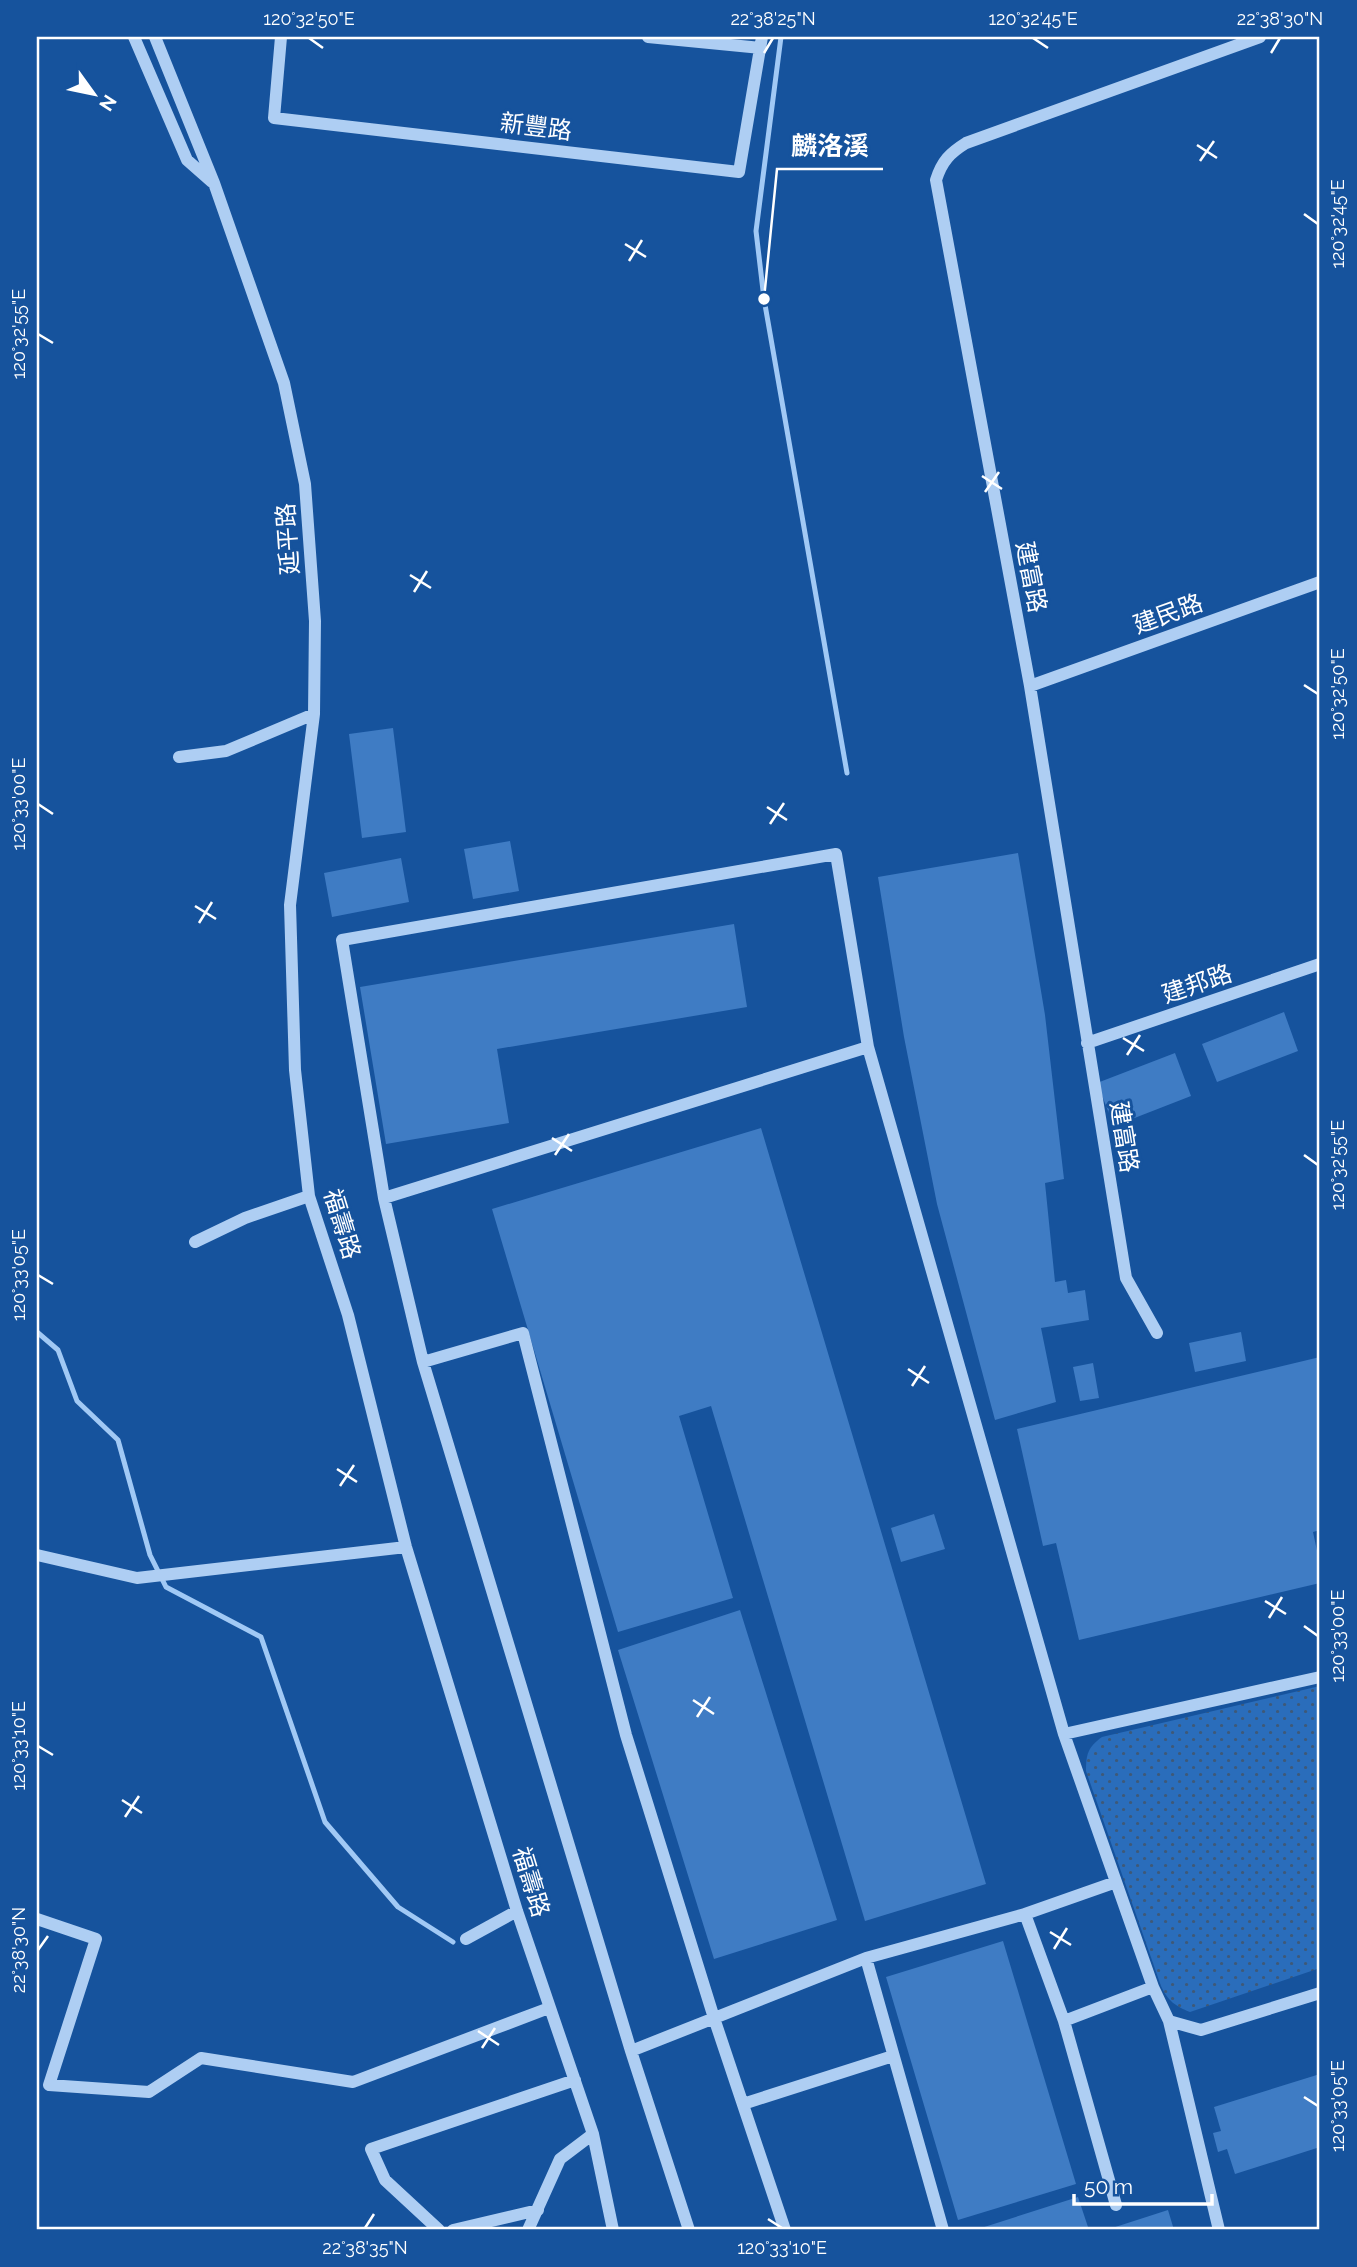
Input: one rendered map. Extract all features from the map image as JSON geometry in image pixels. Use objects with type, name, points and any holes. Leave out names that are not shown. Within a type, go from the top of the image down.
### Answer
[{"type":"street","points":[[134,37],[187,160],[214,183]]},
{"type":"street","name":"延平路","points":[[155,37],[214,183],[284,383],[305,484],[315,621],[314,714],[290,905]]},
{"type":"street","name":"新豐路","points":[[281,37],[274,118],[739,172],[762,43]]},
{"type":"street","points":[[648,37],[762,43]]},
{"type":"street","name":"建富路","points":[[1157,1333],[1126,1278],[1030,686],[936,180],[940,165],[950,153],[967,143],[1260,37]]},
{"type":"street","name":"建民路","points":[[1030,686],[1320,582]]},
{"type":"street","points":[[179,757],[226,751],[314,714]]},
{"type":"street","points":[[689,2230],[631,2051],[423,1362],[384,1198],[342,940],[836,853],[868,1047],[1064,1734],[1153,1987],[1169,2021],[1219,2230]]},
{"type":"street","name":"福壽路","points":[[290,905],[295,1070],[309,1196],[348,1315],[406,1547],[517,1911],[593,2134],[612,2230]]},
{"type":"street","name":"建邦路","points":[[1087,1043],[1320,964]]},
{"type":"street","points":[[384,1198],[868,1047]]},
{"type":"street","points":[[195,1242],[245,1218],[309,1196]]},
{"type":"street","points":[[423,1362],[523,1333],[626,1735],[714,2018],[785,2230]]},
{"type":"street","points":[[37,1555],[137,1578],[406,1547]]},
{"type":"street","points":[[1064,1734],[1320,1677]]},
{"type":"street","points":[[631,2051],[866,1958],[1025,1914],[1116,1882]]},
{"type":"street","points":[[466,1939],[517,1911]]},
{"type":"street","points":[[1025,1914],[1065,2021],[1116,2205]]},
{"type":"street","points":[[37,1919],[96,1940],[49,2085],[149,2092],[201,2058],[353,2082],[549,2008]]},
{"type":"street","points":[[866,1958],[943,2230]]},
{"type":"street","points":[[1065,2021],[1153,1987]]},
{"type":"street","points":[[1169,2021],[1201,2030],[1320,1993]]},
{"type":"street","points":[[743,2104],[893,2056]]},
{"type":"street","points":[[439,2230],[385,2180],[370,2149],[575,2080]]},
{"type":"street","points":[[528,2230],[560,2159],[593,2134]]},
{"type":"street","points":[[453,2230],[538,2210]]},
{"type":"shaded area","points":[[1320,1686],[1320,1968],[1190,2012],[1180,2008],[1166,1996],[1161,1986],[1086,1771],[1089,1751],[1102,1737]]},
{"type":"building","points":[[393,728],[406,832],[362,838],[349,734]]},
{"type":"building","points":[[510,841],[519,891],[473,899],[464,849]]},
{"type":"building","points":[[1018,853],[1045,1015],[1064,1179],[1045,1183],[1055,1282],[1066,1280],[1068,1293],[1085,1290],[1089,1320],[1041,1328],[1056,1402],[995,1420],[937,1204],[904,1037],[878,877]]},
{"type":"building","points":[[401,858],[409,902],[332,917],[324,873]]},
{"type":"building","points":[[734,924],[747,1007],[497,1049],[509,1123],[386,1144],[360,987]]},
{"type":"building","points":[[1284,1012],[1298,1051],[1217,1082],[1202,1044]]},
{"type":"building","points":[[1175,1053],[1191,1096],[1114,1126],[1097,1083]]},
{"type":"building","points":[[761,1128],[986,1884],[865,1921],[711,1406],[679,1416],[733,1598],[618,1632],[492,1209]]},
{"type":"building","points":[[1241,1332],[1246,1361],[1195,1372],[1189,1343]]},
{"type":"building","points":[[1320,1357],[1320,1530],[1313,1532],[1320,1565],[1320,1583],[1079,1640],[1056,1543],[1043,1546],[1017,1429]]},
{"type":"building","points":[[1093,1363],[1099,1398],[1080,1401],[1073,1367]]},
{"type":"building","points":[[934,1514],[945,1549],[901,1562],[891,1528]]},
{"type":"building","points":[[740,1610],[837,1920],[714,1959],[618,1650]]},
{"type":"building","points":[[1003,1941],[1076,2184],[958,2220],[886,1977]]},
{"type":"building","points":[[1320,2074],[1320,2147],[1235,2174],[1227,2149],[1218,2152],[1213,2133],[1221,2131],[1214,2107]]},
{"type":"building","points":[[1078,2197],[1089,2230],[975,2230]]},
{"type":"building","points":[[1168,2210],[1174,2230],[1106,2230]]},
{"type":"waterway","points":[[781,37],[756,231],[764,299],[847,773]]},
{"type":"waterway","points":[[37,1332],[58,1350],[77,1401],[118,1440],[150,1555],[166,1587],[261,1637],[325,1822],[398,1907],[453,1942]]},
{"type":"place","name":"麟洛溪","points":[[764,299]]}]
